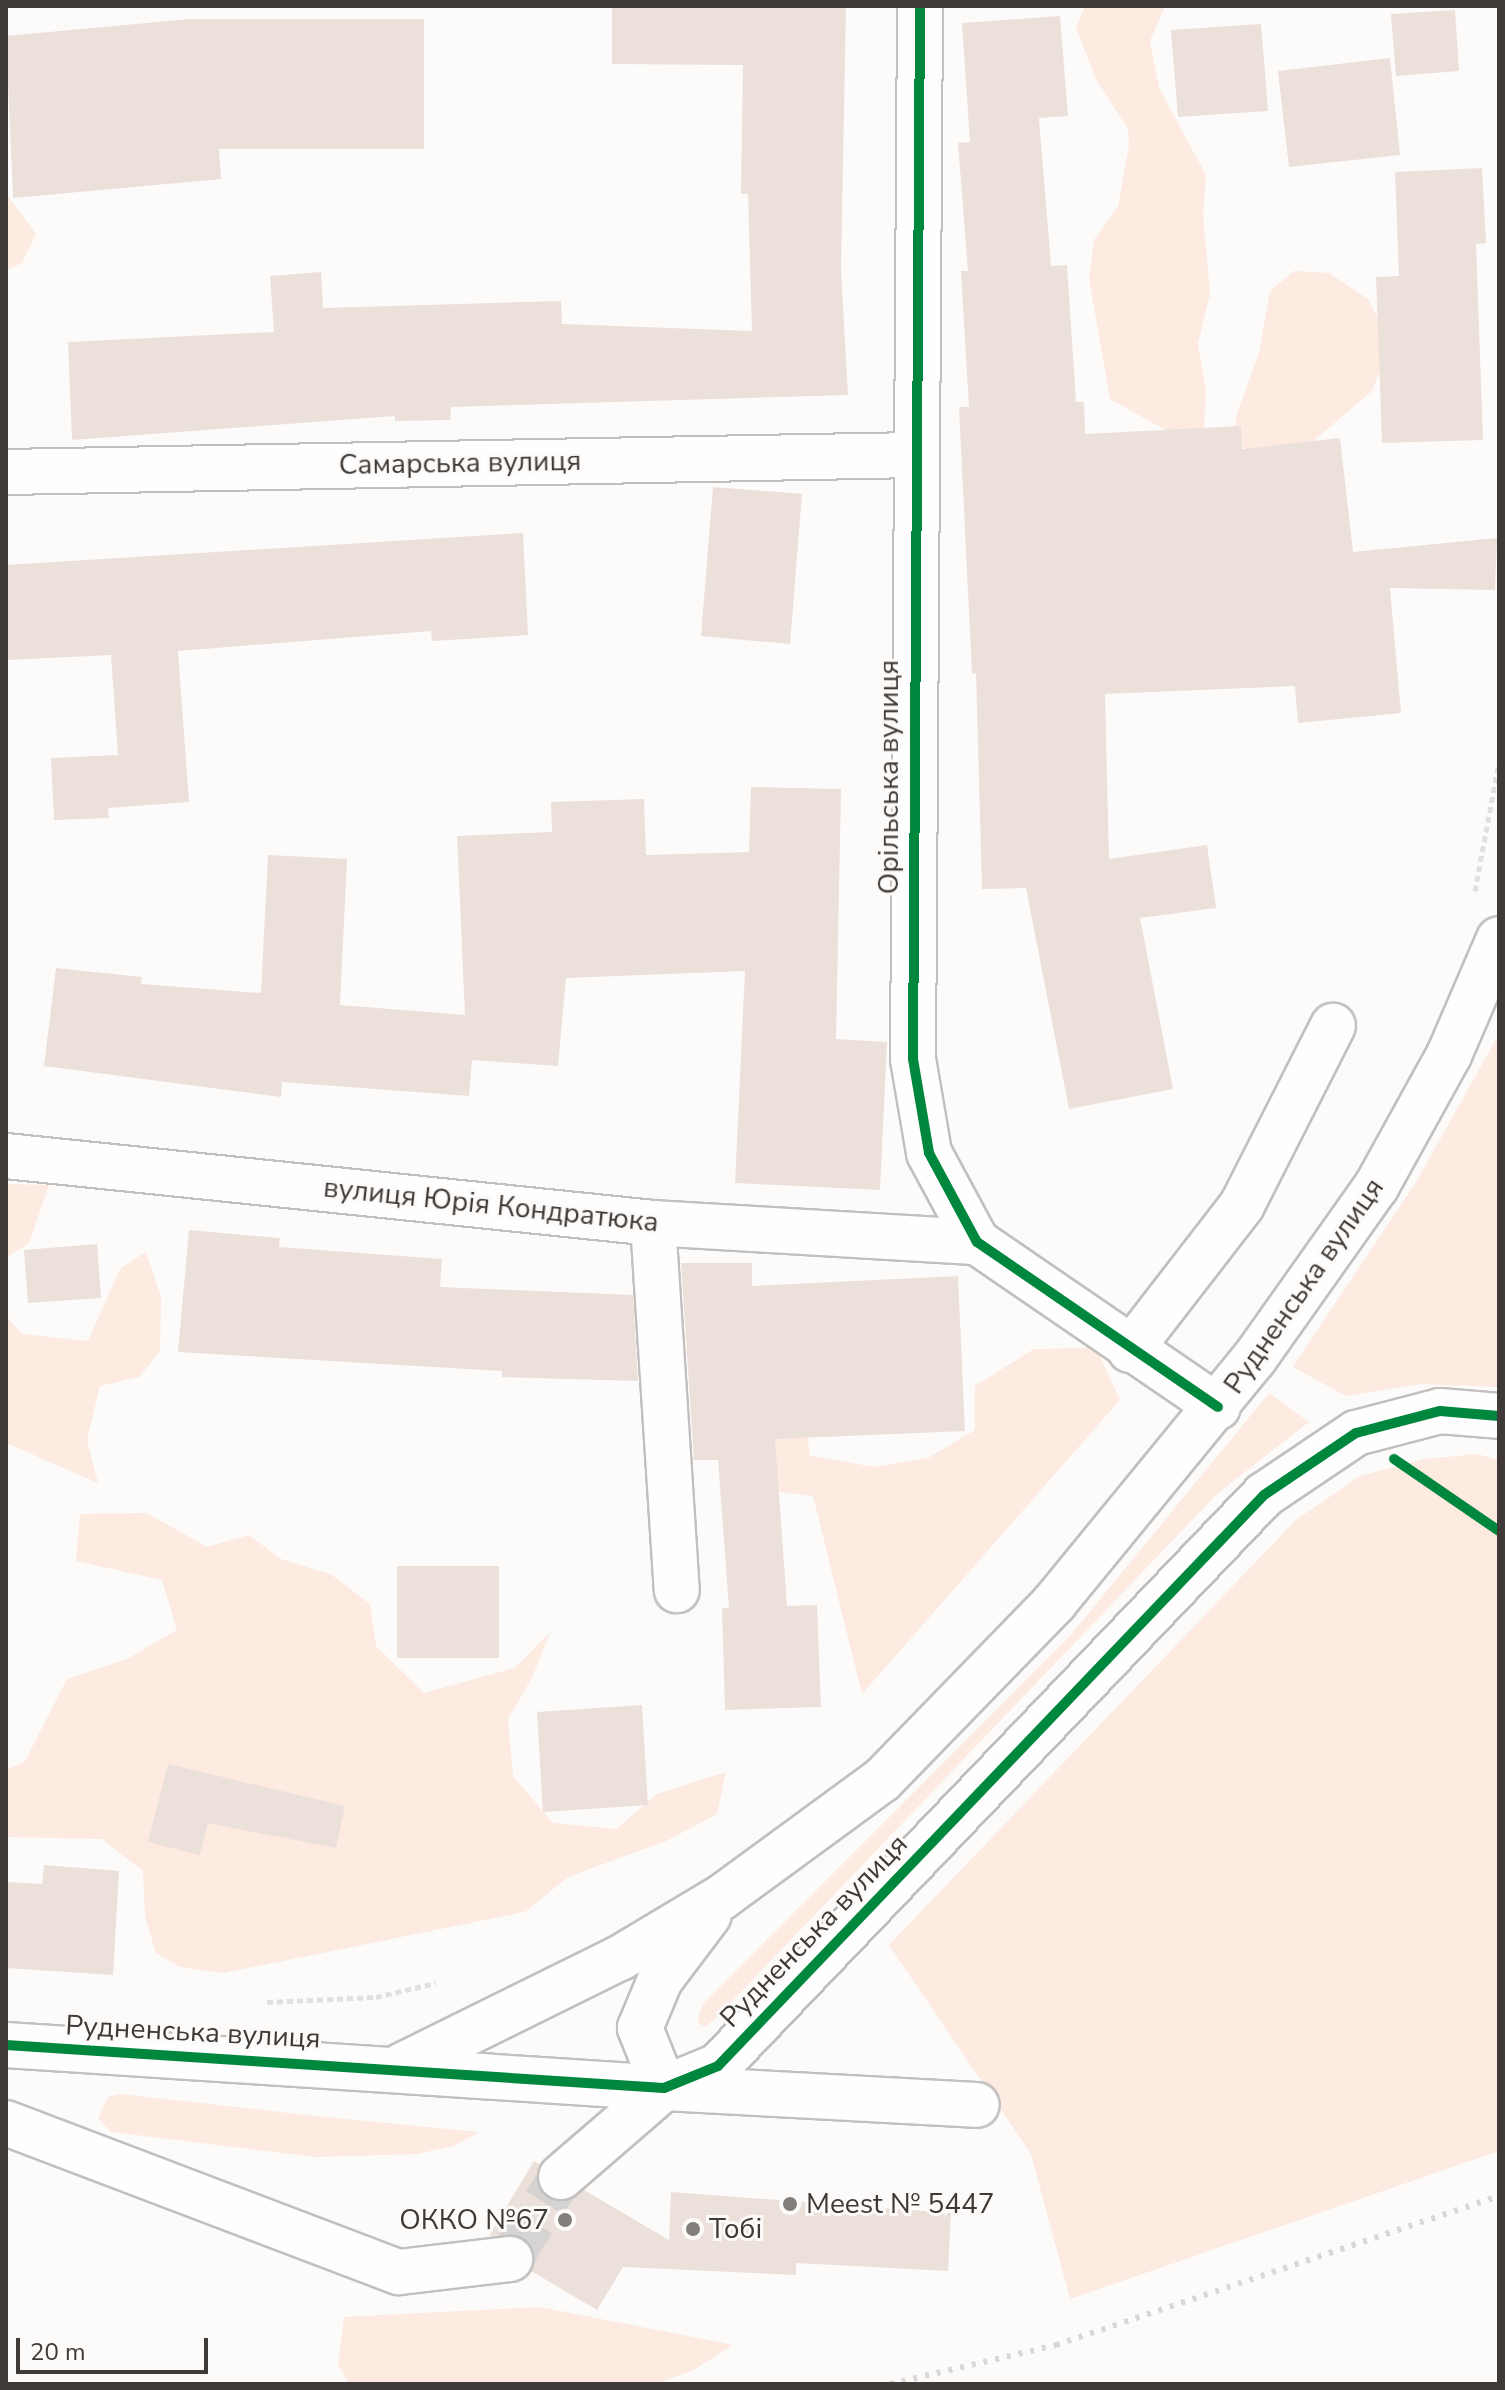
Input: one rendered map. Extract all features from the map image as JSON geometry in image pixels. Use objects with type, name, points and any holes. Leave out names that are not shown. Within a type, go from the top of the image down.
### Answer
[{"type":"street","name":"Орільська вулиця","points":[[920,6],[914,455],[913,1059],[929,1153],[977,1242],[1130,1350],[1218,1407]]},
{"type":"street","name":"Самарська вулиця","points":[[6,472],[914,455]]},
{"type":"street","name":"Рудненська вулиця","points":[[399,2067],[620,1958],[722,1897],[882,1780],[1054,1603],[1218,1407],[1376,1187],[1449,1055],[1499,939]]},
{"type":"street","points":[[1130,1350],[1242,1205],[1333,1026]]},
{"type":"street","name":"вулиця Юрія Кондратюка","points":[[6,1156],[653,1223],[977,1242]]},
{"type":"street","points":[[653,1223],[677,1590]]},
{"type":"street","name":"Рудненська вулиця","points":[[6,2045],[399,2067],[664,2088],[718,2066],[1264,1495],[1356,1433],[1440,1411],[1499,1416]]},
{"type":"street","points":[[664,2088],[640,2028],[660,1980],[722,1897]]},
{"type":"street","points":[[561,2177],[664,2088],[977,2105]]},
{"type":"street","points":[[6,2123],[399,2272],[510,2259]]},
{"type":"path","points":[[1472,905],[1499,762]]},
{"type":"path","points":[[1407,1468],[1499,1531]]},
{"type":"path","points":[[251,2003],[376,1997],[451,1979]]},
{"type":"shaded area","points":[[1085,6],[1165,6],[1150,41],[1159,88],[1206,175],[1203,214],[1210,294],[1198,344],[1206,390],[1204,430],[1169,432],[1110,399],[1089,279],[1094,240],[1118,206],[1129,146],[1128,129],[1096,79],[1076,28]]},
{"type":"shaded area","points":[[6,193],[36,234],[22,263],[6,270]]},
{"type":"shaded area","points":[[1294,271],[1329,273],[1368,299],[1390,343],[1372,391],[1298,454],[1252,452],[1232,442],[1237,413],[1259,353],[1270,291]]},
{"type":"shaded area","points":[[1499,1034],[1499,1387],[1419,1384],[1346,1396],[1293,1367],[1415,1184]]},
{"type":"shaded area","points":[[6,1184],[49,1185],[29,1243],[6,1258]]},
{"type":"shaded area","points":[[146,1252],[161,1297],[160,1351],[139,1377],[100,1386],[87,1440],[98,1483],[6,1443],[6,1316],[22,1334],[88,1341],[120,1269]]},
{"type":"shaded area","points":[[789,1284],[810,1456],[875,1467],[928,1458],[975,1430],[975,1386],[1034,1349],[1096,1348],[1120,1400],[862,1694],[813,1496],[771,1491],[768,1350]]},
{"type":"shaded area","points":[[1269,1393],[1309,1422],[1218,1493],[717,2017],[705,2027],[697,2022],[703,2004],[1070,1636]]},
{"type":"shaded area","points":[[1477,1454],[1499,1460],[1499,2151],[1070,2299],[1031,2154],[889,1945],[1296,1520],[1360,1476],[1425,1459]]},
{"type":"shaded area","points":[[147,1513],[207,1547],[249,1535],[281,1559],[332,1575],[370,1604],[376,1646],[424,1693],[515,1668],[550,1632],[532,1678],[508,1719],[513,1776],[553,1823],[616,1829],[657,1794],[726,1772],[717,1814],[666,1841],[568,1877],[525,1912],[223,1973],[180,1967],[156,1953],[145,1917],[143,1871],[102,1839],[6,1837],[6,1770],[25,1761],[67,1679],[127,1659],[177,1630],[162,1580],[76,1561],[80,1514]]},
{"type":"shaded area","points":[[120,2094],[479,2132],[454,2146],[417,2154],[316,2157],[111,2132],[98,2118],[108,2097]]},
{"type":"shaded area","points":[[540,2307],[733,2345],[692,2371],[655,2384],[349,2384],[338,2365],[344,2317]]},
{"type":"building","points":[[612,6],[846,6],[841,270],[848,395],[451,407],[450,420],[395,421],[395,416],[72,440],[68,342],[274,332],[270,276],[321,272],[323,308],[561,301],[562,324],[752,331],[748,194],[741,194],[743,65],[612,64]]},
{"type":"building","points":[[1455,10],[1459,71],[1396,76],[1391,14]]},
{"type":"building","points":[[1060,16],[1068,116],[1039,118],[1051,266],[1067,265],[1076,402],[1084,402],[1085,434],[1241,426],[1242,449],[1340,438],[1353,552],[1497,538],[1495,590],[1390,588],[1401,713],[1298,723],[1295,686],[1105,694],[1109,859],[1207,845],[1216,908],[1140,918],[1173,1089],[1069,1109],[1026,888],[982,889],[976,673],[972,674],[959,407],[969,407],[961,271],[968,271],[958,143],[970,142],[962,23]]},
{"type":"building","points":[[190,19],[424,19],[424,149],[219,149],[221,179],[13,198],[6,36]]},
{"type":"building","points":[[1261,24],[1268,111],[1178,117],[1171,30]]},
{"type":"building","points":[[1390,58],[1400,155],[1289,167],[1278,71]]},
{"type":"building","points":[[1482,168],[1486,243],[1476,244],[1483,440],[1382,443],[1376,277],[1399,276],[1395,172]]},
{"type":"building","points":[[713,487],[802,494],[790,644],[701,636]]},
{"type":"building","points":[[523,533],[528,635],[432,641],[431,631],[178,651],[189,802],[108,808],[109,818],[54,820],[51,758],[118,755],[111,655],[6,660],[6,565]]},
{"type":"building","points":[[751,787],[841,789],[836,1039],[887,1042],[880,1190],[735,1183],[745,971],[566,978],[558,1066],[472,1060],[469,1096],[282,1082],[281,1097],[44,1066],[56,968],[142,977],[141,984],[261,993],[268,855],[347,859],[340,1005],[465,1015],[457,836],[552,832],[551,802],[644,799],[646,855],[749,852]]},
{"type":"building","points":[[189,1230],[280,1238],[279,1247],[442,1259],[440,1287],[633,1295],[638,1381],[502,1377],[502,1371],[178,1352]]},
{"type":"building","points":[[97,1244],[101,1298],[28,1303],[24,1250]]},
{"type":"building","points":[[681,1263],[752,1263],[752,1286],[958,1276],[965,1431],[775,1439],[787,1606],[817,1605],[821,1707],[725,1710],[722,1608],[729,1608],[718,1460],[694,1460]]},
{"type":"building","points":[[397,1566],[499,1566],[499,1658],[397,1658]]},
{"type":"building","points":[[642,1705],[648,1805],[543,1812],[537,1712]]},
{"type":"building","points":[[168,1764],[345,1806],[336,1848],[208,1823],[200,1855],[148,1842]]},
{"type":"building","points":[[44,1865],[119,1871],[113,1975],[6,1968],[6,1882],[42,1884]]},
{"type":"building","points":[[534,2161],[540,2164],[537,2182],[552,2200],[566,2201],[584,2190],[669,2240],[671,2192],[951,2213],[948,2271],[796,2263],[796,2275],[623,2267],[597,2310],[531,2271],[535,2255],[521,2236],[489,2236]]},
{"type":"tunnel","points":[[510,2259],[561,2177]]},
{"type":"railway","points":[[890,2384],[1056,2345],[1499,2196]]},
{"type":"cycle path","points":[[920,6],[913,1059],[929,1153],[977,1242],[1218,1407]]},
{"type":"cycle path","points":[[6,2045],[664,2088],[718,2066],[1264,1495],[1356,1433],[1440,1411],[1499,1416]]},
{"type":"cycle path","points":[[1394,1459],[1499,1531]]},
{"type":"place","name":"Meest № 5447","points":[[790,2204]]},
{"type":"place","name":"ОККО №67","points":[[565,2220]]},
{"type":"place","name":"Тобі","points":[[693,2229]]}]
